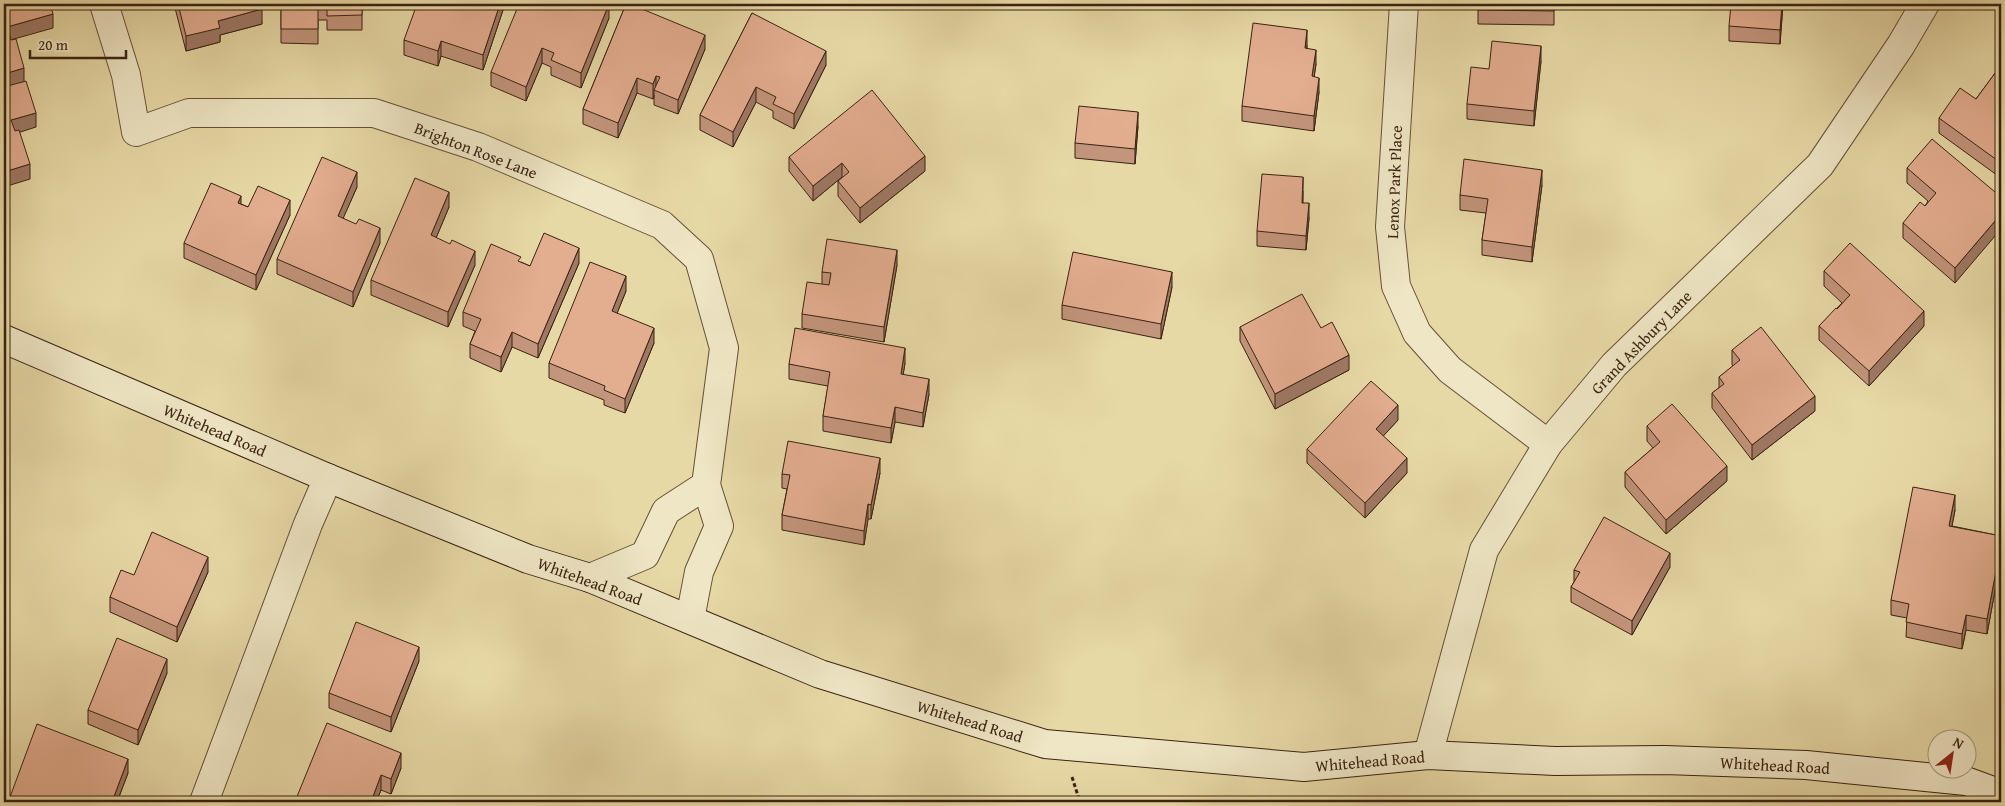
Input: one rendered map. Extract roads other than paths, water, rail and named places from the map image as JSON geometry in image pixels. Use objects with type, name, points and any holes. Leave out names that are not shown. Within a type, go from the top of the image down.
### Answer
[{"type":"street","name":"Brighton Rose Lane","points":[[104,4],[126,75],[136,132],[189,113],[374,113],[478,148],[662,225],[699,259],[724,348],[706,485],[719,526],[699,572],[690,619]]},
{"type":"street","name":"Lenox Park Place","points":[[1404,4],[1390,227],[1396,286],[1417,333],[1450,370],[1548,444]]},
{"type":"street","name":"Grand Ashbury Lane","points":[[1428,755],[1484,550],[1548,444],[1614,365],[1820,165],[1901,45],[1925,4]]},
{"type":"street","name":"Whitehead Road","points":[[4,339],[328,478],[528,559],[590,578],[820,674],[1045,744],[1304,767],[1428,755],[1555,761],[1665,760],[1806,765],[1966,781],[2001,794]]},
{"type":"street","points":[[204,802],[308,524],[328,478]]},
{"type":"street","points":[[590,578],[644,555],[666,511],[706,485]]}]
